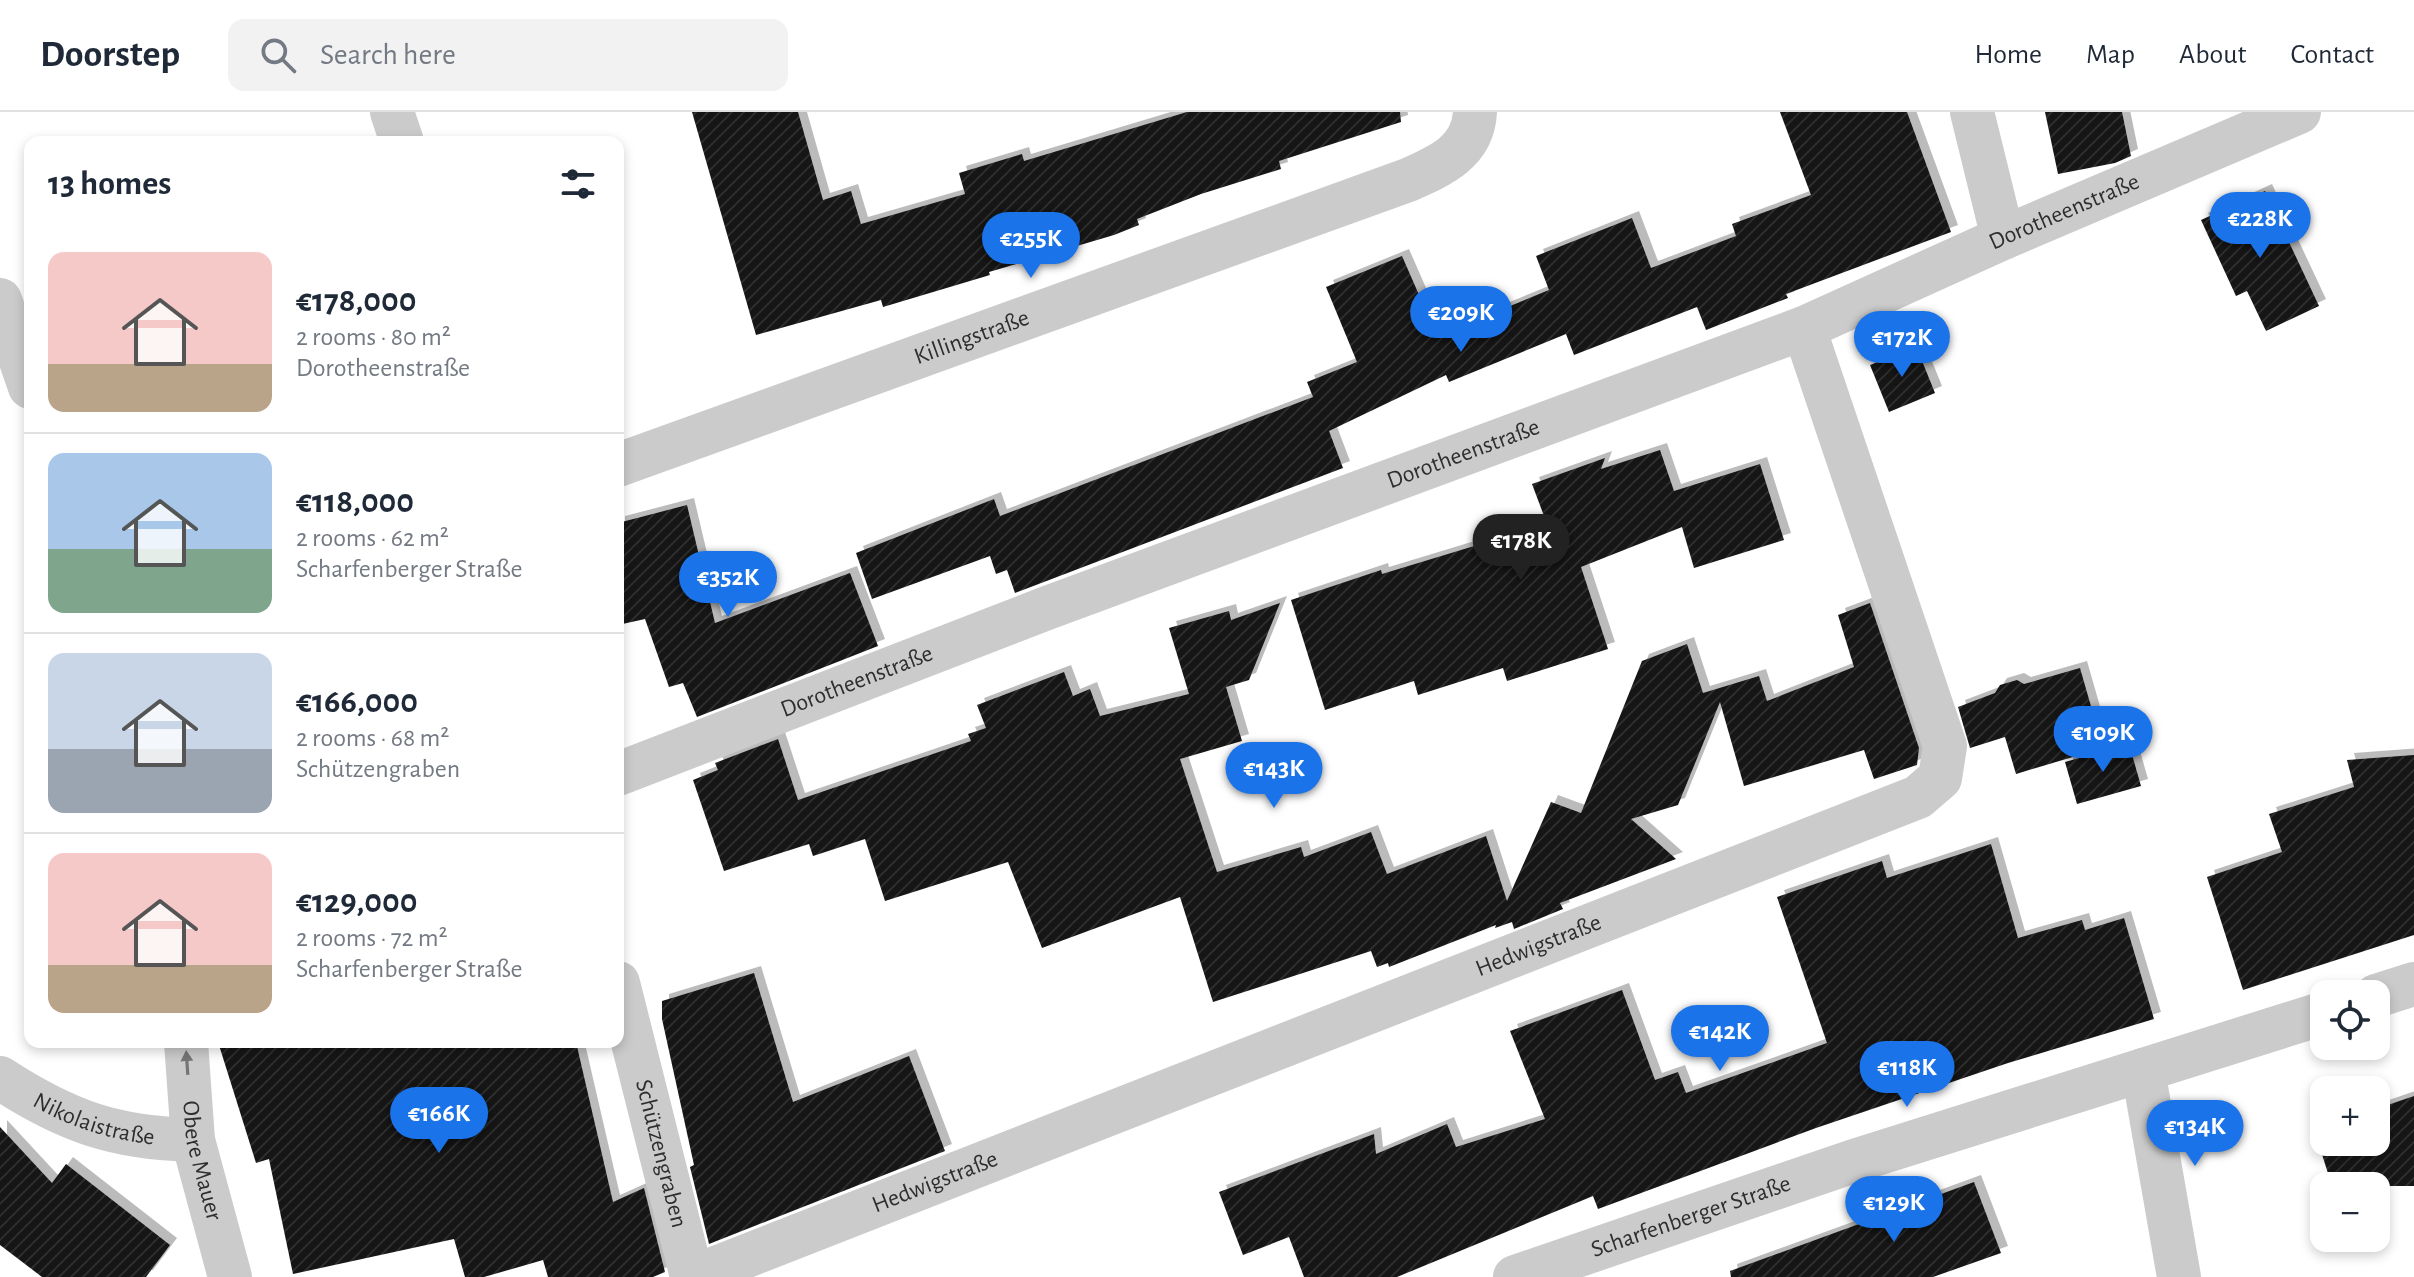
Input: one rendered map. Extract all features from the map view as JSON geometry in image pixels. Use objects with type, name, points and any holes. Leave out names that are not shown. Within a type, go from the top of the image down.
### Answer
[{"type":"street","points":[[392,112],[400,136]]},
{"type":"street","name":"Killingstraße","points":[[624,463],[1408,180],[1452,161],[1474,126],[1475,112]]},
{"type":"street","points":[[1972,112],[2003,238]]},
{"type":"street","name":"Dorotheenstraße","points":[[624,772],[1047,608],[1804,328],[2003,238],[2299,112]]},
{"type":"street","points":[[0,300],[24,370]]},
{"type":"street","name":"Hedwigstraße","points":[[692,1277],[1918,797],[1929,788],[1940,778],[1945,746],[1804,328]]},
{"type":"street","points":[[2390,992],[2414,984]]},
{"type":"street","name":"Schützengraben","points":[[624,1007],[692,1277]]},
{"type":"street","name":"Scharfenberger Straße","points":[[1515,1277],[1851,1162],[2310,1017]]},
{"type":"street","name":"Obere Mauer","points":[[186,1048],[193,1140],[230,1277]]},
{"type":"street","points":[[2143,1070],[2179,1277]]},
{"type":"street","name":"Nikolaistraße","points":[[0,1078],[85,1124],[147,1139],[193,1140]]},
{"type":"building","points":[[692,112],[798,112],[823,200],[851,191],[861,224],[965,194],[959,173],[1022,154],[1024,161],[1187,112],[1400,112],[1401,122],[1279,161],[1281,169],[1201,194],[1137,219],[1139,225],[1114,235],[883,307],[881,300],[756,335]]},
{"type":"building","points":[[1780,112],[1907,112],[1951,232],[1786,294],[1788,298],[1706,330],[1697,307],[1574,355],[1566,334],[1449,382],[1446,375],[1329,431],[1343,468],[1015,593],[1007,570],[996,574],[990,556],[872,599],[856,553],[994,499],[1000,516],[1313,397],[1307,382],[1357,362],[1326,287],[1402,256],[1437,336],[1549,290],[1536,256],[1632,218],[1651,268],[1736,236],[1732,224],[1811,195]]},
{"type":"building","points":[[2045,112],[2122,112],[2131,156],[2115,163],[2058,174]]},
{"type":"building","points":[[2265,191],[2319,306],[2266,331],[2247,291],[2236,296],[2201,220]]},
{"type":"building","points":[[1916,346],[1935,393],[1889,412],[1870,365]]},
{"type":"building","points":[[1660,450],[1674,491],[1760,464],[1784,540],[1694,568],[1682,527],[1581,567],[1608,649],[1507,681],[1503,668],[1418,695],[1414,681],[1325,710],[1291,600],[1381,570],[1382,574],[1547,524],[1532,484],[1605,458],[1601,469]]},
{"type":"building","points":[[687,505],[715,623],[850,573],[878,646],[697,717],[683,683],[669,687],[645,619],[624,624],[624,521]]},
{"type":"building","points":[[1280,603],[1249,680],[1226,687],[1242,741],[1180,759],[1217,872],[1301,847],[1304,857],[1371,832],[1387,874],[1486,836],[1507,901],[1551,802],[1581,813],[1642,661],[1687,644],[1703,693],[1759,676],[1767,701],[1854,667],[1838,615],[1870,603],[1919,748],[1917,765],[1874,779],[1864,750],[1744,786],[1720,702],[1678,805],[1631,819],[1676,859],[1560,903],[1563,909],[1514,929],[1512,922],[1495,928],[1496,925],[1389,967],[1388,963],[1377,967],[1371,951],[1213,1002],[1180,897],[1042,948],[1008,862],[885,901],[865,839],[813,856],[809,844],[724,871],[693,780],[718,770],[715,763],[778,739],[798,800],[971,741],[968,734],[986,728],[977,705],[1064,672],[1073,696],[1090,689],[1100,716],[1189,694],[1169,628],[1229,611],[1231,620]]},
{"type":"building","points":[[2080,668],[2103,748],[2016,774],[2005,737],[1970,748],[1958,707],[1995,693],[2000,685],[2017,680],[2024,684]]},
{"type":"building","points":[[2129,744],[2141,786],[2077,804],[2065,762]]},
{"type":"building","points":[[2414,755],[2414,935],[2243,990],[2207,877],[2282,852],[2269,814],[2354,787],[2347,760]]},
{"type":"building","points":[[1991,844],[2018,938],[2082,920],[2085,930],[2124,918],[2154,1019],[2008,1063],[1816,1128],[1598,1209],[1593,1196],[1397,1277],[1304,1277],[1289,1237],[1243,1255],[1219,1192],[1374,1134],[1376,1154],[1447,1124],[1456,1147],[1545,1119],[1510,1031],[1622,990],[1655,1080],[1678,1072],[1686,1093],[1827,1043],[1777,897],[1882,861],[1887,878]]},
{"type":"building","points":[[754,973],[793,1102],[909,1056],[945,1151],[709,1244],[690,1167],[694,1165],[662,1019],[662,1001]]},
{"type":"building","points":[[220,1048],[577,1048],[613,1202],[644,1188],[665,1272],[653,1277],[548,1277],[543,1260],[484,1277],[465,1277],[454,1239],[293,1274],[269,1159],[256,1163]]},
{"type":"building","points":[[2414,1096],[2414,1186],[2390,1186],[2390,1172],[2328,1172],[2323,1156],[2390,1156],[2390,1104]]},
{"type":"building","points":[[0,1127],[52,1183],[66,1164],[170,1245],[146,1277],[42,1277],[0,1245]]},
{"type":"building","points":[[1974,1182],[2001,1253],[1933,1277],[1731,1277],[1730,1271]]}]
